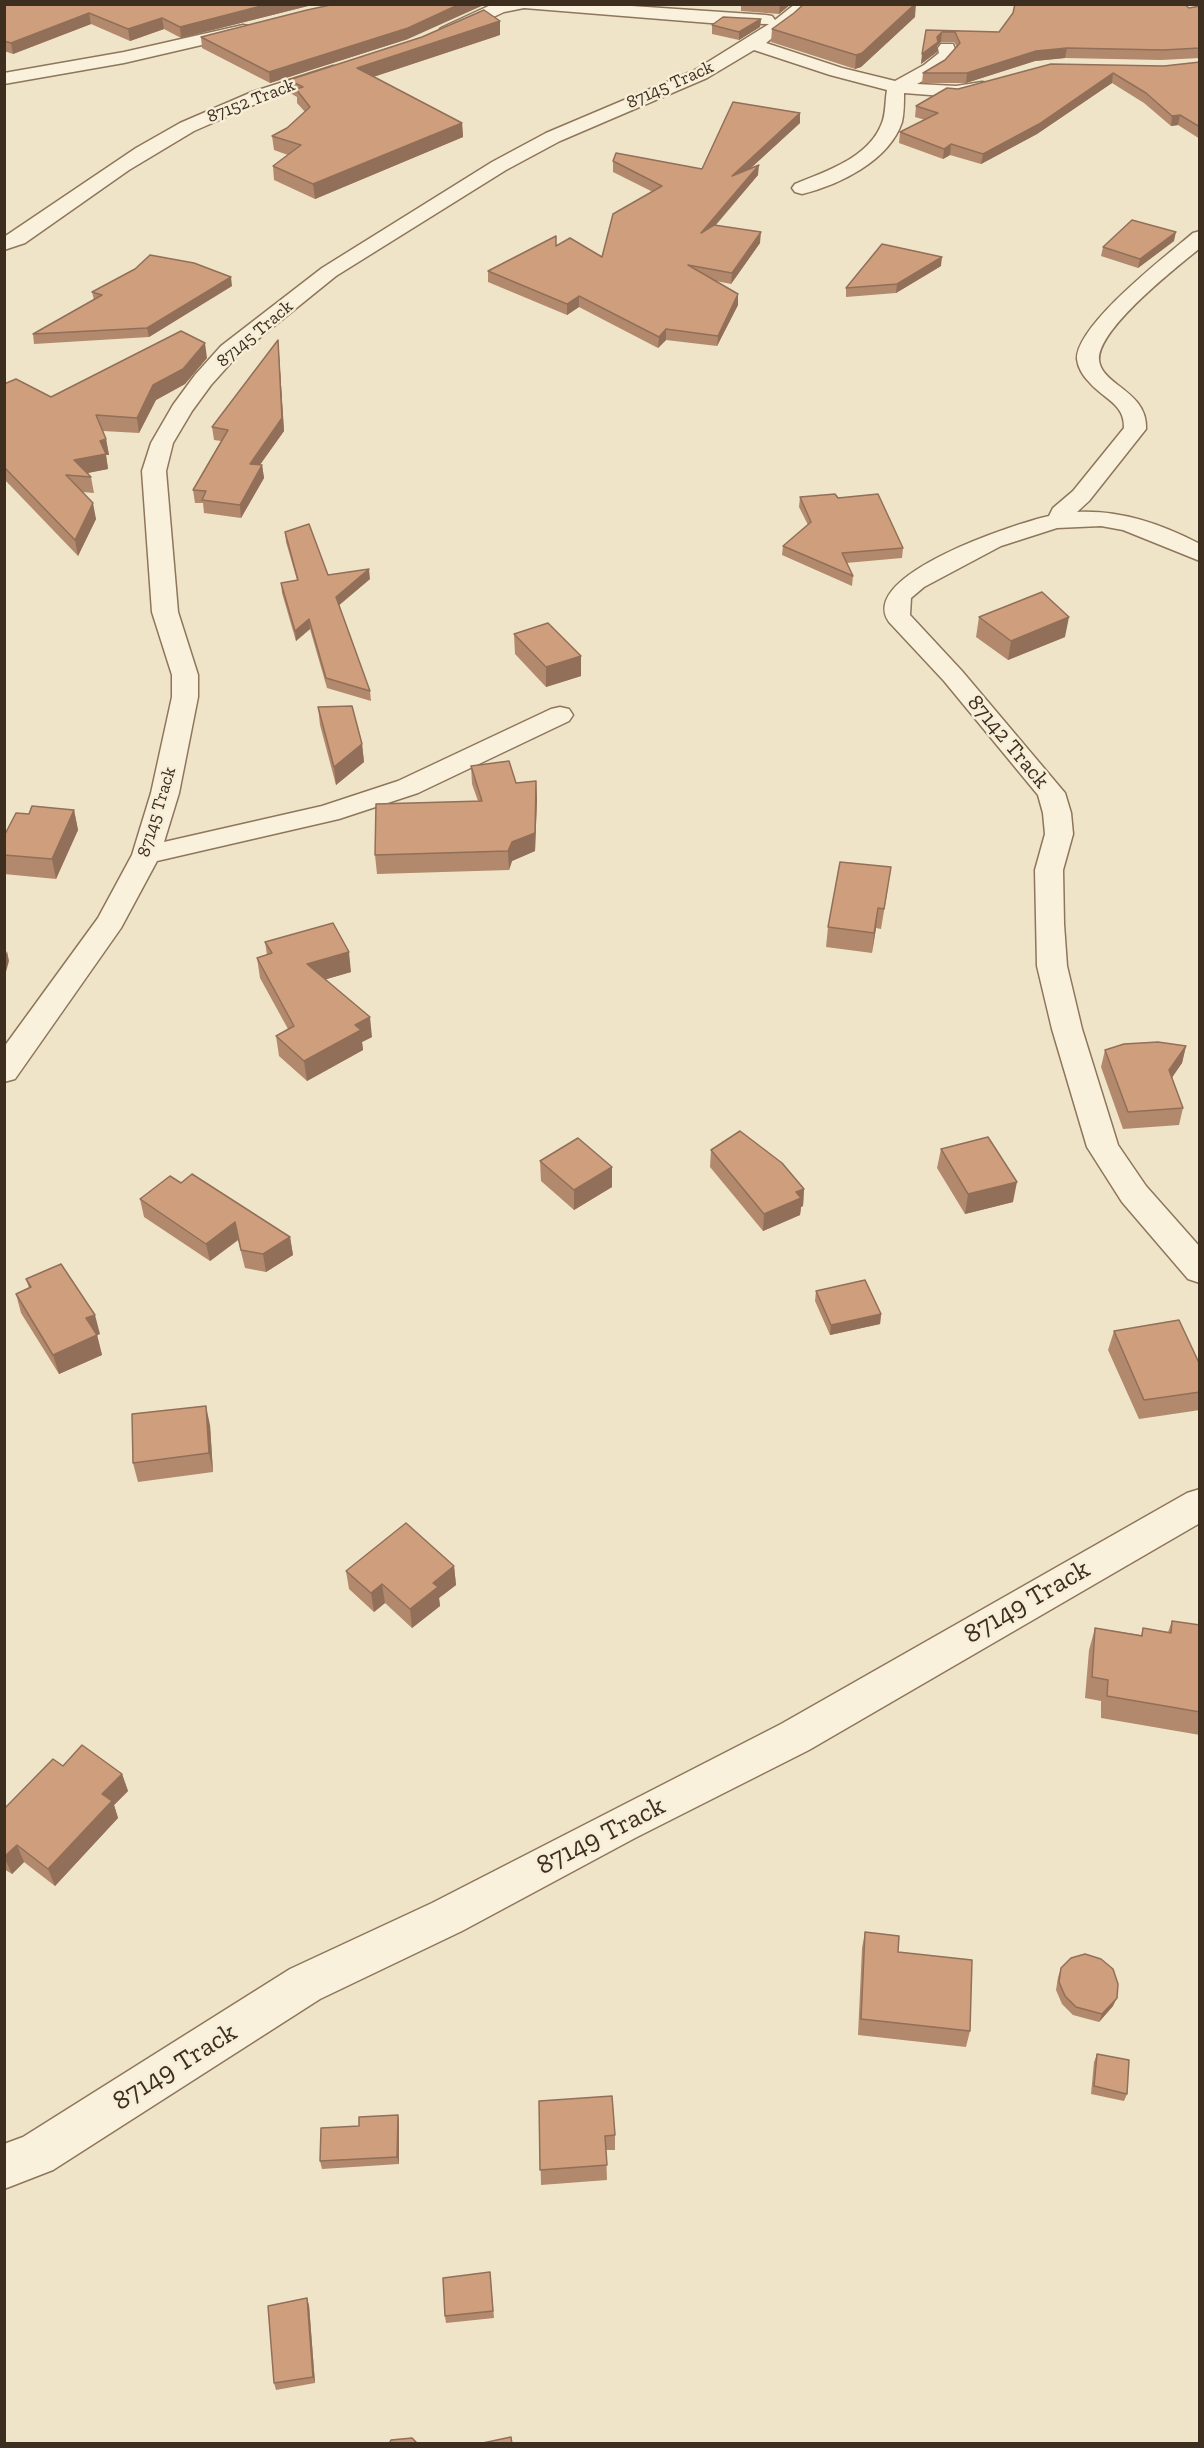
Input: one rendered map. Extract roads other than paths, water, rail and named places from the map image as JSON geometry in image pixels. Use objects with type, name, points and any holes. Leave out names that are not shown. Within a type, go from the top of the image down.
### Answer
[{"type":"street","points":[[507,4],[512,5]]},
{"type":"street","points":[[427,41],[499,8],[520,4]]},
{"type":"street","points":[[529,4],[710,18],[786,21]]},
{"type":"street","name":"87145 Track","points":[[4,1071],[111,921],[146,855],[165,793],[185,697],[185,675],[165,612],[154,471],[162,443],[181,410],[229,351],[329,272],[499,166],[553,136],[701,74],[752,44],[806,4]]},
{"type":"street","points":[[4,79],[82,67],[161,51],[257,26]]},
{"type":"street","points":[[752,44],[896,88],[953,93],[996,82]]},
{"type":"street","points":[[896,88],[925,73],[948,54],[947,48]]},
{"type":"street","name":"87152 Track","points":[[4,244],[25,234],[142,154],[186,127],[281,87],[352,65]]},
{"type":"street","points":[[801,188],[860,163],[878,145],[892,125],[896,88]]},
{"type":"street","points":[[1061,520],[1061,513],[1081,496],[1135,429],[1133,410],[1092,371],[1088,360],[1090,350],[1119,307],[1200,237]]},
{"type":"street","name":"87142 Track","points":[[1200,554],[1165,536],[1130,524],[1098,519],[1061,520],[992,541],[967,552],[908,586],[898,596],[896,606],[898,617],[953,676],[1051,793],[1057,813],[1059,834],[1049,870],[1048,924],[1052,966],[1067,1029],[1103,1147],[1134,1194],[1200,1270]]},
{"type":"street","points":[[146,855],[329,813],[408,787],[560,716]]},
{"type":"street","name":"87149 Track","points":[[4,2168],[37,2154],[305,1984],[447,1917],[795,1737],[1200,1504]]}]
